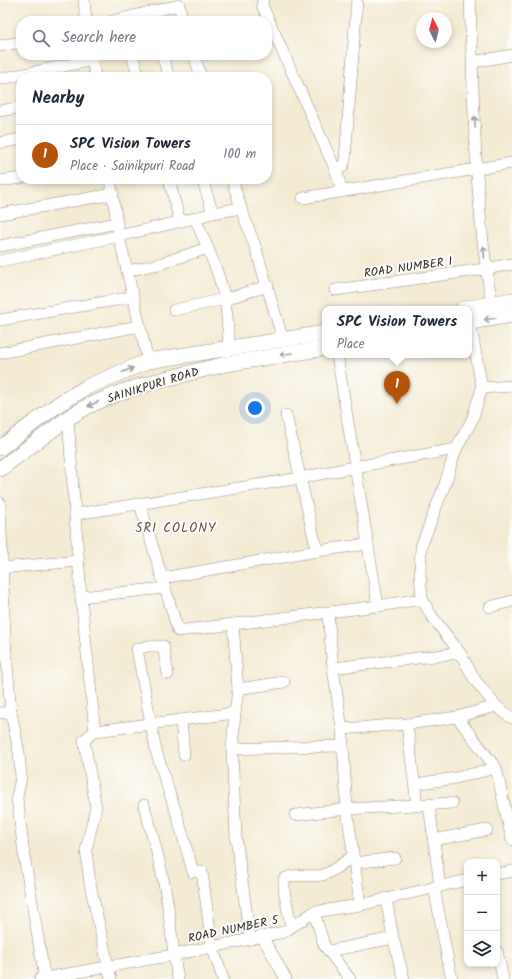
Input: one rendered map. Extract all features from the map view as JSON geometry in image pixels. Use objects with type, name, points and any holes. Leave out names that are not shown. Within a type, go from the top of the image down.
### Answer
[{"type":"main road","points":[[472,307],[512,300]]},
{"type":"main road","points":[[472,322],[512,315]]},
{"type":"main road","name":"SAINIKPURI ROAD","points":[[0,448],[46,414],[87,387],[148,361],[322,334]]},
{"type":"main road","name":"SAINIKPURI ROAD","points":[[0,469],[62,422],[90,405],[122,392],[157,381],[226,364],[322,348]]},
{"type":"main road","points":[[46,414],[62,422]]},
{"type":"main road","points":[[33,424],[43,436]]},
{"type":"street","points":[[84,0],[86,16]]},
{"type":"street","points":[[263,0],[262,5],[267,16]]},
{"type":"street","points":[[336,171],[343,166],[345,160],[357,0]]},
{"type":"street","points":[[470,0],[476,170],[486,269],[492,304]]},
{"type":"street","points":[[152,16],[178,5],[181,16]]},
{"type":"street","points":[[272,27],[336,171],[342,190]]},
{"type":"street","points":[[0,46],[16,43]]},
{"type":"street","points":[[473,62],[512,55]]},
{"type":"street","points":[[31,72],[84,60]]},
{"type":"street","points":[[93,60],[94,72]]},
{"type":"street","points":[[134,60],[137,72]]},
{"type":"street","points":[[164,60],[167,72]]},
{"type":"street","points":[[196,60],[199,72]]},
{"type":"street","points":[[0,79],[16,75]]},
{"type":"street","points":[[0,112],[16,108]]},
{"type":"street","points":[[0,143],[16,139]]},
{"type":"street","points":[[303,198],[342,190],[476,170],[512,163]]},
{"type":"street","points":[[0,181],[16,179]]},
{"type":"street","points":[[111,184],[119,236],[148,361]]},
{"type":"street","points":[[170,184],[180,222]]},
{"type":"street","points":[[204,184],[213,213]]},
{"type":"street","points":[[234,184],[268,286],[283,340]]},
{"type":"street","points":[[0,214],[113,194]]},
{"type":"street","points":[[0,262],[180,222],[213,213],[241,208]]},
{"type":"street","points":[[195,218],[214,263],[225,299],[228,348]]},
{"type":"street","points":[[0,246],[117,223]]},
{"type":"street","points":[[127,271],[159,264],[208,248]]},
{"type":"street","name":"ROAD NUMBER 1","points":[[335,290],[512,264]]},
{"type":"street","points":[[174,310],[225,299],[268,286]]},
{"type":"street","points":[[0,320],[133,297]]},
{"type":"street","points":[[0,352],[139,326]]},
{"type":"street","points":[[472,337],[482,388],[472,420],[456,449],[445,484],[421,547],[420,573],[422,599],[431,615],[446,632],[460,653],[475,680],[496,706],[512,718]]},
{"type":"street","points":[[337,358],[378,606]]},
{"type":"street","points":[[482,388],[512,386]]},
{"type":"street","points":[[286,415],[317,552]]},
{"type":"street","points":[[62,422],[76,514],[81,597],[95,731]]},
{"type":"street","points":[[76,514],[300,478],[456,449]]},
{"type":"street","points":[[0,503],[2,640],[11,712],[19,753],[21,777],[17,797],[24,855],[45,979]]},
{"type":"street","points":[[140,504],[178,631],[328,613],[422,599]]},
{"type":"street","points":[[81,597],[163,583],[317,552],[368,544]]},
{"type":"street","points":[[1,568],[79,561]]},
{"type":"street","points":[[490,607],[512,601]]},
{"type":"street","points":[[328,613],[333,668],[342,729],[348,809],[360,905]]},
{"type":"street","points":[[233,624],[238,689],[232,749],[236,837],[250,939]]},
{"type":"street","points":[[168,674],[163,646],[148,646],[137,649],[156,751],[177,815],[193,872],[202,872],[212,946],[223,979]]},
{"type":"street","points":[[333,668],[460,653]]},
{"type":"street","points":[[238,689],[284,682]]},
{"type":"street","points":[[342,729],[407,724],[457,717],[496,706]]},
{"type":"street","points":[[0,713],[11,712]]},
{"type":"street","points":[[111,979],[90,884],[86,850],[96,807],[84,740],[95,731],[235,713]]},
{"type":"street","points":[[457,717],[496,768],[512,840]]},
{"type":"street","points":[[181,720],[184,755]]},
{"type":"street","points":[[407,724],[417,806]]},
{"type":"street","points":[[232,749],[343,746]]},
{"type":"street","points":[[415,784],[456,778],[496,768]]},
{"type":"street","points":[[294,815],[348,809],[452,803]]},
{"type":"street","points":[[144,805],[167,900],[173,955],[178,979]]},
{"type":"street","points":[[430,805],[437,887],[452,979]]},
{"type":"street","points":[[433,840],[487,830]]},
{"type":"street","points":[[291,926],[284,890],[284,879],[293,876],[316,876],[326,874],[354,860],[395,858]]},
{"type":"street","points":[[500,873],[512,870]]},
{"type":"street","name":"ROAD NUMBER 5","points":[[40,979],[173,955],[284,932],[314,912],[360,905],[464,881]]},
{"type":"street","points":[[386,898],[393,938],[404,979]]},
{"type":"street","points":[[314,912],[324,945],[350,979]]},
{"type":"street","points":[[262,936],[286,979]]},
{"type":"street","points":[[329,951],[393,938]]},
{"type":"street","points":[[500,965],[503,979]]},
{"type":"place","name":"SPC Vision Towers","points":[[397,404]]},
{"type":"district","name":"SRI COLONY","points":[[176,527]]}]
